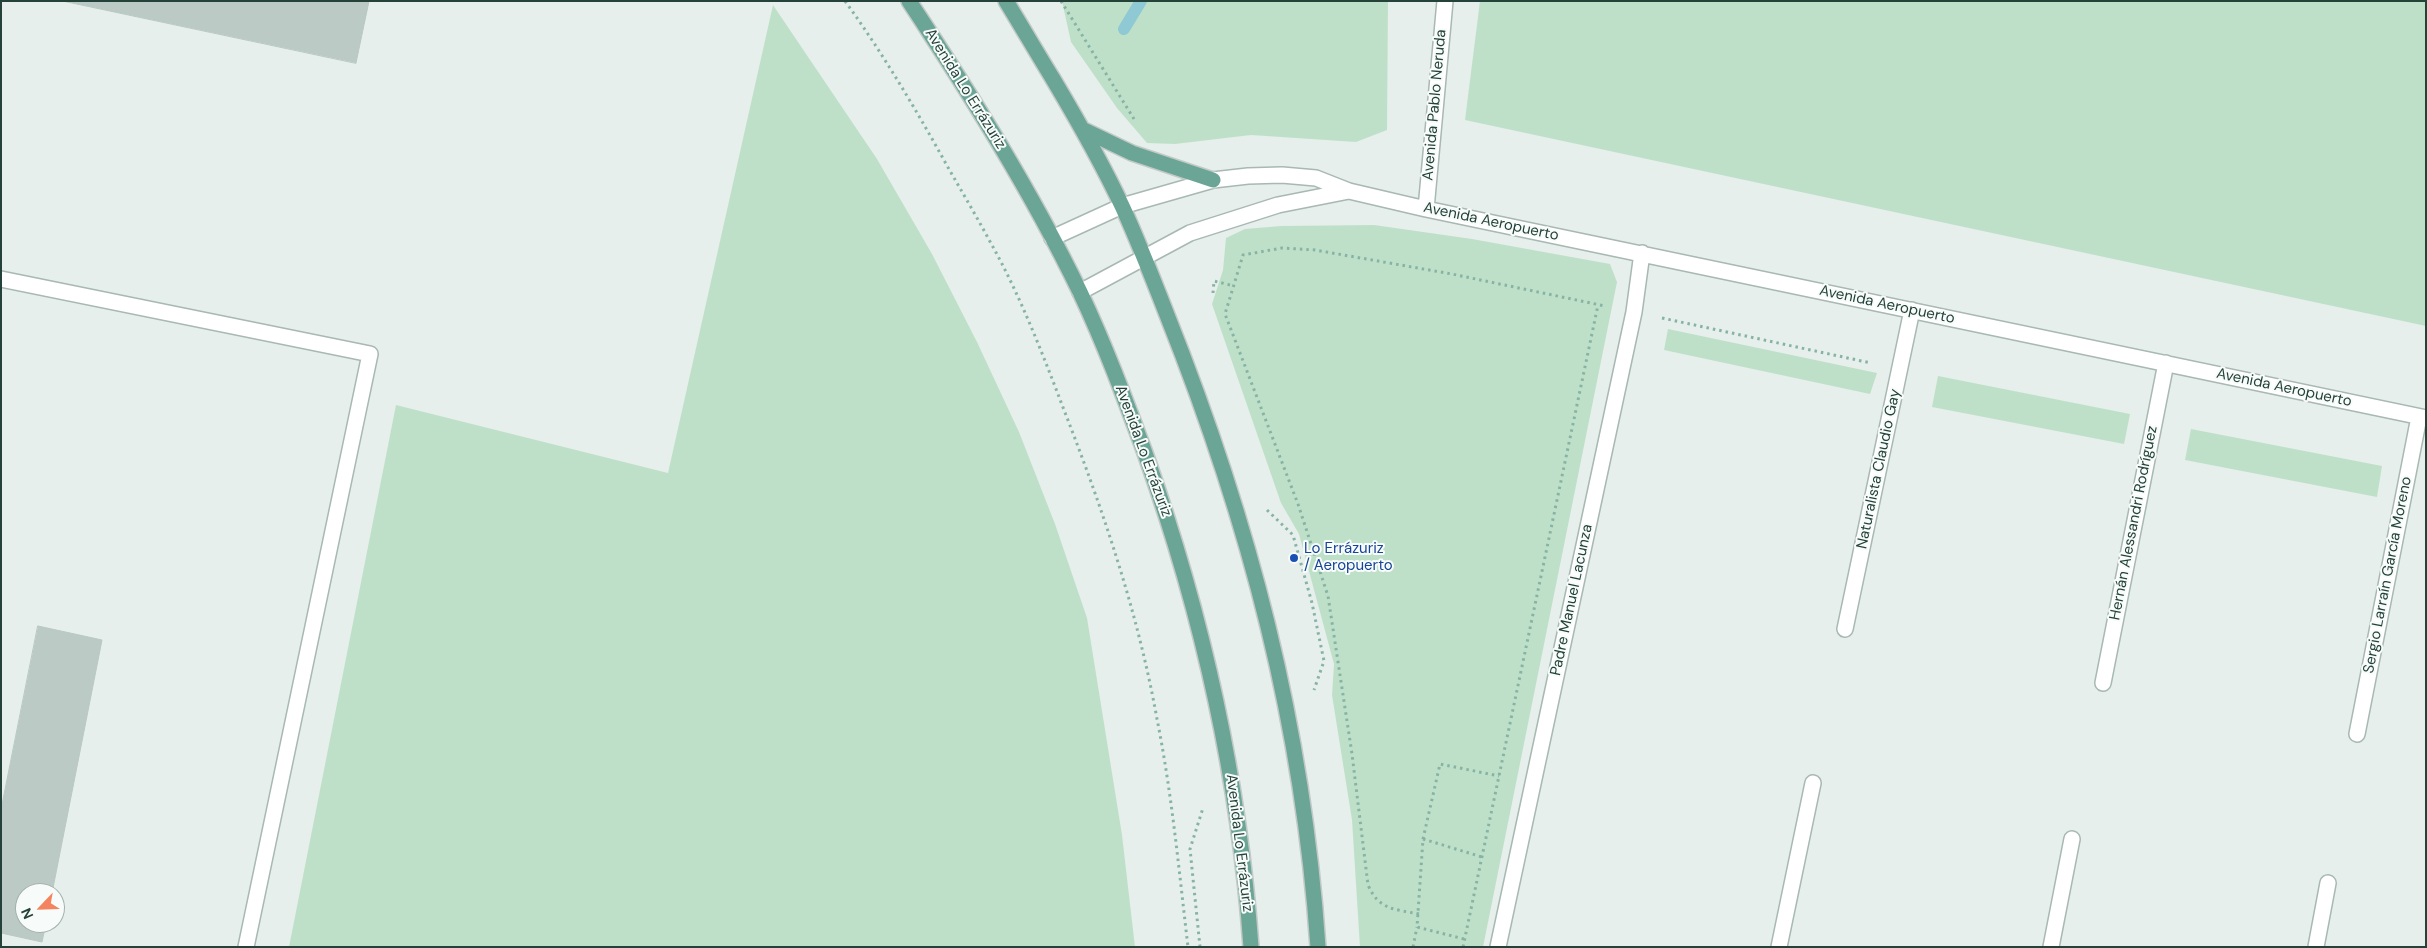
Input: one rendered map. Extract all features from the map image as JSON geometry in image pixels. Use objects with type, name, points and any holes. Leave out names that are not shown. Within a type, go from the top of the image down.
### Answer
[{"type":"main road","name":"Avenida Lo Errázuriz","points":[[909,1],[1014,166],[1080,292],[1122,389],[1163,503],[1193,602],[1227,750],[1242,846],[1251,947]]},
{"type":"main road","points":[[1006,1],[1084,130],[1122,206],[1145,257],[1217,445],[1243,527],[1275,648],[1293,742],[1304,814],[1318,947]]},
{"type":"main road","points":[[1084,130],[1132,153],[1213,180]]},
{"type":"street","name":"Avenida Pablo Neruda","points":[[1426,209],[1444,1]]},
{"type":"street","name":"Avenida Aeropuerto","points":[[1052,238],[1122,206],[1213,180],[1282,175],[1316,178],[1349,191],[1426,209],[2423,418]]},
{"type":"street","name":"Avenida Aeropuerto","points":[[1080,292],[1181,237],[1269,208],[1349,191]]},
{"type":"street","name":"Padre Manuel Lacunza","points":[[1498,947],[1634,312],[1642,253]]},
{"type":"street","points":[[1,279],[370,354],[246,947]]},
{"type":"street","name":"Naturalista Claudio Gay","points":[[1845,629],[1912,310]]},
{"type":"street","name":"Hernán Alessandri Rodríguez","points":[[2103,683],[2166,363]]},
{"type":"street","name":"Sergio Larraín García Moreno","points":[[2357,734],[2423,418]]},
{"type":"street","points":[[1779,947],[1813,783]]},
{"type":"street","points":[[2051,947],[2072,839]]},
{"type":"street","points":[[2316,947],[2328,883]]},
{"type":"path","points":[[845,1],[918,112],[1000,261],[1046,364],[1084,461],[1107,527],[1135,623],[1157,717],[1172,808],[1188,947]]},
{"type":"path","points":[[1061,1],[1125,107],[1138,123]]},
{"type":"path","points":[[1419,914],[1388,907],[1378,902],[1368,884],[1352,754],[1328,596],[1298,504],[1225,314],[1243,255],[1282,248],[1315,250],[1452,274],[1900,369]]},
{"type":"path","points":[[1213,293],[1214,281],[1234,286]]},
{"type":"path","points":[[1463,947],[1598,305]]},
{"type":"path","points":[[1265,508],[1292,535],[1312,603],[1324,661],[1313,692]]},
{"type":"path","points":[[1413,947],[1419,914],[1423,839],[1440,764],[1499,776]]},
{"type":"path","points":[[1200,947],[1190,849],[1206,800]]},
{"type":"path","points":[[1423,839],[1482,856]]},
{"type":"path","points":[[1417,927],[1464,939]]},
{"type":"green space","points":[[1062,1],[1388,1],[1387,130],[1356,142],[1251,135],[1175,144],[1147,143],[1117,108],[1071,42]]},
{"type":"green space","points":[[1480,1],[2426,1],[2426,326],[1465,120]]},
{"type":"green space","points":[[773,5],[877,159],[932,254],[977,342],[1019,432],[1055,524],[1087,618],[1122,835],[1135,947],[289,947],[396,405],[668,473]]},
{"type":"green space","points":[[1374,225],[1472,239],[1610,264],[1617,282],[1483,947],[1360,947],[1352,820],[1332,695],[1334,664],[1299,534],[1281,503],[1212,304],[1223,270],[1226,238],[1245,229],[1281,226]]},
{"type":"green space","points":[[1668,329],[1877,373],[1870,394],[1664,350]]},
{"type":"green space","points":[[1938,376],[2130,414],[2124,444],[1932,407]]},
{"type":"green space","points":[[2191,429],[2382,466],[2377,497],[2185,460]]},
{"type":"building","points":[[63,1],[369,1],[356,63]]},
{"type":"building","points":[[38,626],[102,640],[54,883],[15,883],[15,933],[44,933],[42,942],[1,933],[1,810]]},
{"type":"waterway","points":[[1124,29],[1141,1]]},
{"type":"place","name":"Lo Errázuriz / Aeropuerto","points":[[1294,558]]}]
